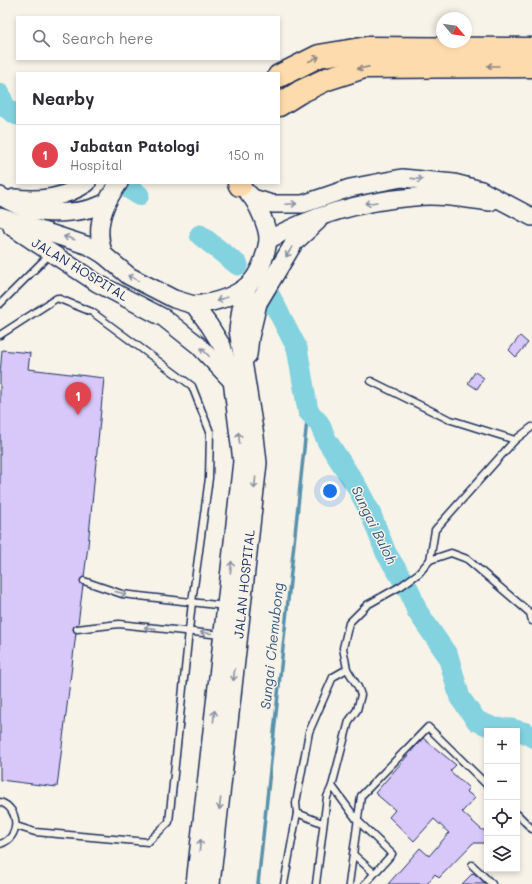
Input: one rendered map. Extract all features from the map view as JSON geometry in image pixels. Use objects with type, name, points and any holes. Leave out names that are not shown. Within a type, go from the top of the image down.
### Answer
[{"type":"highway","points":[[280,76],[319,56],[367,48],[532,49]]},
{"type":"highway","points":[[280,104],[300,92],[364,67],[532,66]]},
{"type":"main road","points":[[242,187],[272,204],[303,204],[350,188],[402,178],[454,183],[481,190],[532,217]]},
{"type":"main road","points":[[1,196],[34,200],[60,197],[85,184]]},
{"type":"main road","points":[[104,255],[100,246],[99,227],[106,203],[118,184]]},
{"type":"main road","points":[[194,305],[207,304],[228,297],[248,285],[262,263],[268,240],[265,225],[242,187]]},
{"type":"main road","points":[[1,196],[23,208],[52,214],[93,209],[106,203]]},
{"type":"main road","points":[[268,240],[294,226],[362,204],[415,196],[454,197],[506,204]]},
{"type":"main road","points":[[239,380],[258,303],[294,243],[326,215]]},
{"type":"main road","name":"JALAN HOSPITAL","points":[[0,218],[71,239],[89,246],[104,255],[129,276],[174,299],[194,305],[222,346],[239,380],[255,436],[258,463],[234,607],[211,884]]},
{"type":"main road","name":"JALAN HOSPITAL","points":[[0,218],[97,283],[164,318],[239,380]]},
{"type":"main road","name":"JALAN HOSPITAL","points":[[239,380],[238,330],[241,309],[248,285]]},
{"type":"main road","points":[[119,294],[160,300],[174,299]]},
{"type":"main road","name":"JALAN HOSPITAL","points":[[195,884],[231,636]]},
{"type":"lane","points":[[0,304],[51,252]]},
{"type":"lane","points":[[0,335],[57,298],[92,312],[192,386],[210,432],[209,478],[192,602],[169,822],[148,842],[35,832],[16,826]]},
{"type":"lane","points":[[371,381],[448,419],[515,440]]},
{"type":"lane","points":[[430,560],[435,530],[515,440],[532,427]]},
{"type":"lane","points":[[316,884],[322,823],[327,797],[332,786],[349,721],[357,710],[361,695],[347,669],[343,648],[349,623],[367,605],[414,577],[430,560],[451,553],[467,559],[530,613],[532,621]]},
{"type":"lane","points":[[84,581],[122,594],[234,607]]},
{"type":"lane","points":[[77,630],[119,624],[231,636]]},
{"type":"lane","points":[[284,884],[297,813],[296,803],[309,732],[333,677],[347,669]]},
{"type":"lane","points":[[349,884],[361,796],[428,727],[484,782]]},
{"type":"lane","points":[[332,786],[358,820],[392,854],[365,884]]},
{"type":"lane","points":[[0,802],[9,806],[13,812],[16,826],[9,839],[0,844]]},
{"type":"lane","points":[[297,813],[322,823]]},
{"type":"lane","points":[[520,817],[532,829]]},
{"type":"lane","points":[[353,854],[374,873]]},
{"type":"lane","points":[[472,865],[492,884]]},
{"type":"building","points":[[520,336],[528,343],[516,357],[509,350]]},
{"type":"building","points":[[2,350],[30,353],[28,369],[104,378],[88,546],[84,577],[80,580],[83,585],[78,624],[74,626],[73,629],[76,633],[57,787],[0,780],[0,374]]},
{"type":"building","points":[[475,372],[484,378],[477,389],[468,383]]},
{"type":"building","points":[[423,738],[456,765],[450,771],[469,788],[466,791],[475,798],[462,812],[482,830],[484,830],[484,843],[473,843],[439,878],[435,874],[427,884],[388,884],[420,848],[429,856],[449,833],[434,819],[414,841],[389,817],[395,810],[375,793]]},
{"type":"building","points":[[473,873],[480,878],[485,884],[462,884]]},
{"type":"waterway","name":"Sungai Buloh","points":[[0,94],[5,107],[16,114]]},
{"type":"waterway","name":"Sungai Buloh","points":[[122,184],[139,195]]},
{"type":"waterway","name":"Sungai Buloh","points":[[200,235],[238,265]]},
{"type":"waterway","name":"Sungai Buloh","points":[[269,294],[297,348],[308,411],[319,423],[327,441],[357,487],[370,512],[386,553],[409,590],[417,611],[448,656],[460,698],[477,721],[494,728],[511,729],[526,733],[532,737]]},
{"type":"waterway","name":"Sungai Chemubong","points":[[258,884],[308,411]]},
{"type":"place","name":"Jabatan Patologi","points":[[78,415]]}]
